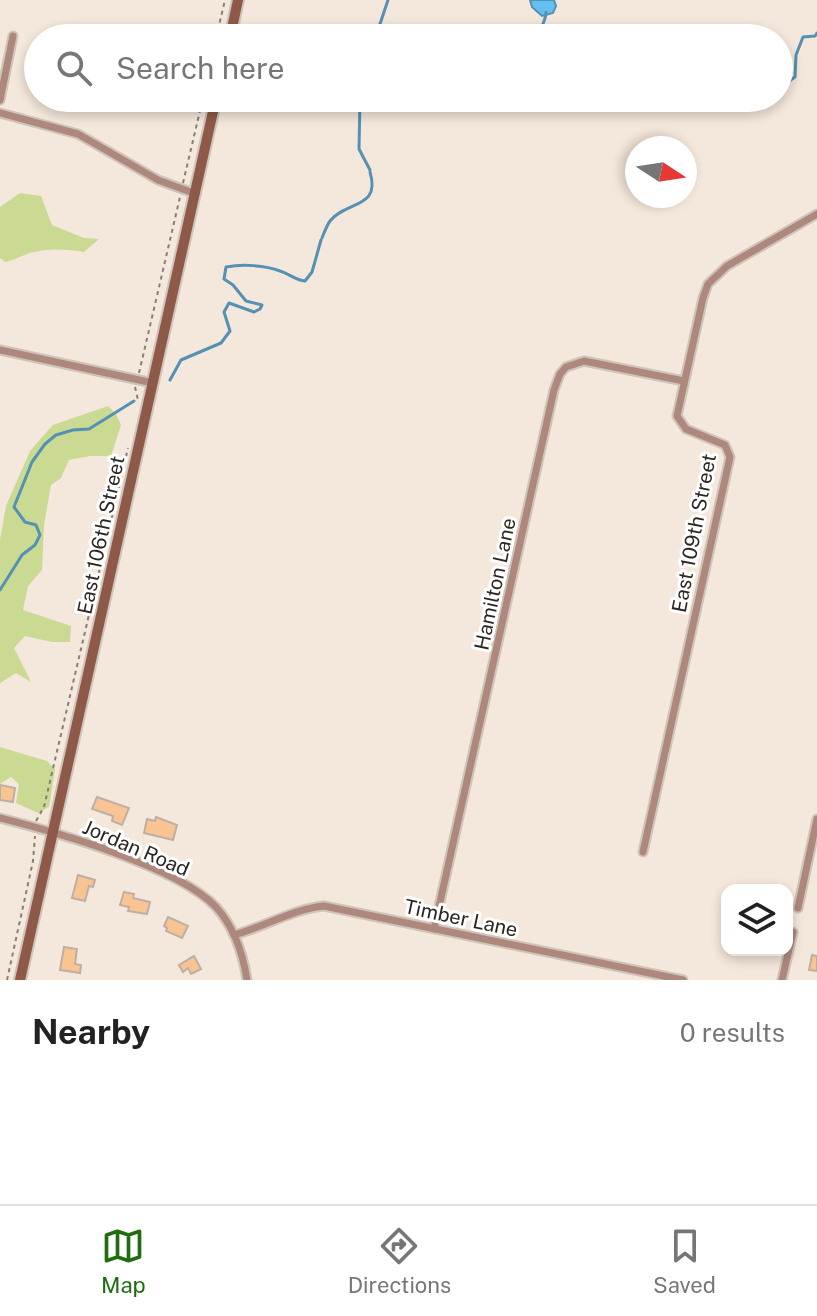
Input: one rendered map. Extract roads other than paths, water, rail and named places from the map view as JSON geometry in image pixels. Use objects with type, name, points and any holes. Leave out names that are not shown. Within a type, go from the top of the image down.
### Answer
[{"type":"street","points":[[233,24],[238,0]]},
{"type":"street","points":[[0,100],[13,36]]},
{"type":"street","name":"East 106th Street","points":[[20,980],[213,112]]},
{"type":"street","points":[[0,113],[85,136],[153,177],[181,191],[196,194]]},
{"type":"street","name":"East 109th Street","points":[[643,852],[730,457],[725,445],[686,429],[677,416],[708,284],[727,266],[817,214]]},
{"type":"street","points":[[0,350],[153,383]]},
{"type":"street","name":"Hamilton Lane","points":[[434,929],[560,374],[566,367],[584,361],[684,381]]},
{"type":"street","name":"Jordan Road","points":[[0,818],[54,831],[191,888],[214,905],[234,935],[247,980]]},
{"type":"street","points":[[798,908],[817,819]]},
{"type":"street","name":"Timber Lane","points":[[234,935],[324,906],[683,980]]},
{"type":"street","points":[[782,980],[788,956]]},
{"type":"water","points":[[530,0],[554,0],[556,6],[553,13],[542,16],[532,7]]},
{"type":"waterway","points":[[380,24],[388,0]]},
{"type":"waterway","points":[[543,24],[546,12]]},
{"type":"waterway","points":[[793,78],[796,55],[803,37],[817,33]]},
{"type":"waterway","points":[[360,112],[359,149],[370,170]]},
{"type":"waterway","points":[[322,238],[337,214],[367,198],[372,184],[370,172]]},
{"type":"waterway","points":[[170,380],[181,360],[221,343],[230,331],[224,312],[229,303],[254,312],[262,305],[246,301],[224,279],[226,267],[267,267],[305,281],[312,272],[321,240]]},
{"type":"waterway","points":[[0,590],[22,555],[35,545],[40,535],[36,525],[25,522],[14,507],[32,462],[56,435],[89,429],[134,401]]}]
